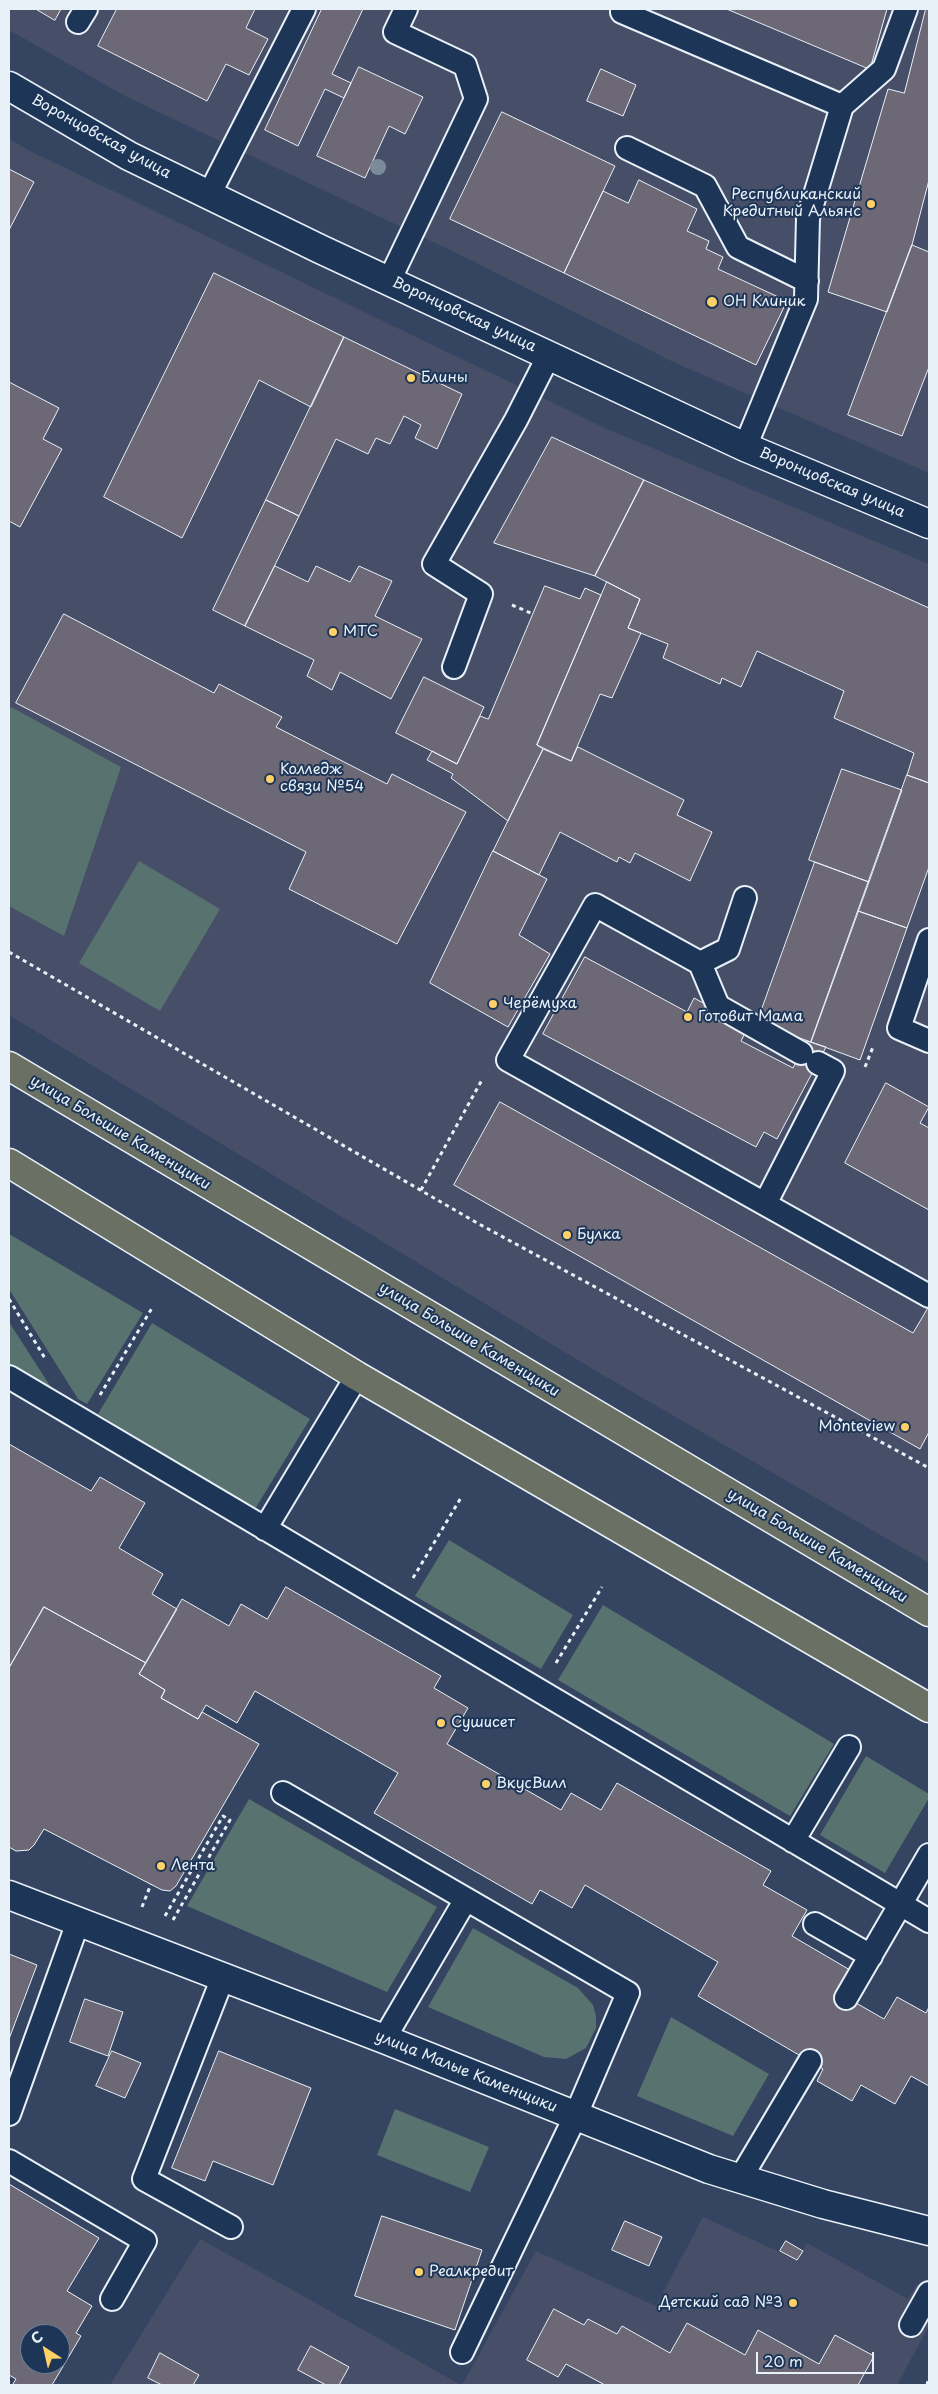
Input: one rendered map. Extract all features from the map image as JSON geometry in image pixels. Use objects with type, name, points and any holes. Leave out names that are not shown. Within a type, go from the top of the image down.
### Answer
[{"type":"main road","name":"Воронцовская улица","points":[[9,86],[129,156],[389,281],[745,447],[929,524]]},
{"type":"main road","name":"улица Большие Каменщики","points":[[9,1066],[929,1612]]},
{"type":"main road","points":[[9,1163],[357,1376],[929,1708]]},
{"type":"main road","name":"улица Малые Каменщики","points":[[9,1895],[384,2039],[575,2117],[740,2180],[929,2230]]},
{"type":"lane","points":[[209,195],[304,9]]},
{"type":"lane","points":[[389,281],[476,99],[464,65],[395,32],[406,9]]},
{"type":"lane","points":[[623,9],[622,12],[842,106]]},
{"type":"lane","points":[[745,447],[806,299],[808,218],[842,106],[884,69],[906,9]]},
{"type":"lane","points":[[627,148],[705,186],[738,247],[807,281]]},
{"type":"lane","points":[[454,667],[481,594],[434,564],[516,420],[549,355]]},
{"type":"lane","points":[[700,963],[728,949],[745,898]]},
{"type":"lane","points":[[765,1204],[817,1062],[718,1006],[700,963],[596,904],[508,1060],[929,1296]]},
{"type":"lane","points":[[929,940],[898,1028],[929,1041]]},
{"type":"lane","points":[[265,1529],[357,1376]]},
{"type":"lane","points":[[9,1377],[929,1921]]},
{"type":"lane","points":[[793,1841],[849,1747]]},
{"type":"lane","points":[[283,1792],[628,1993],[575,2117],[462,2352]]},
{"type":"lane","points":[[846,1998],[929,1855]]},
{"type":"lane","points":[[384,2039],[466,1899]]},
{"type":"lane","points":[[9,2114],[78,1922]]},
{"type":"lane","points":[[815,1924],[871,1956]]},
{"type":"lane","points":[[223,1977],[144,2179],[231,2227]]},
{"type":"lane","points":[[740,2180],[810,2061]]},
{"type":"lane","points":[[9,2161],[145,2241],[112,2299]]},
{"type":"lane","points":[[911,2325],[929,2293]]},
{"type":"path","points":[[9,952],[420,1190],[929,1468]]},
{"type":"path","points":[[817,1062],[858,1084],[884,1022],[898,1028]]},
{"type":"path","points":[[420,1190],[484,1076],[508,1060]]},
{"type":"path","points":[[84,1422],[152,1308]]},
{"type":"path","points":[[396,1606],[462,1496]]},
{"type":"path","points":[[539,1691],[602,1587]]},
{"type":"path","points":[[165,1916],[223,1816],[230,1820],[173,1920]]},
{"type":"path","points":[[189,1864],[194,1866]]},
{"type":"path","points":[[142,1907],[151,1884]]},
{"type":"path","points":[[928,2385],[929,2377]]},
{"type":"shaded area","points":[[9,9],[929,9],[929,473],[671,361],[473,261],[125,96],[9,30]]},
{"type":"shaded area","points":[[9,139],[30,151],[605,428],[929,564],[929,1563],[596,1371],[9,1015]]},
{"type":"shaded area","name":"Детский сад №3","points":[[703,2217],[797,2260],[807,2243],[908,2299],[917,2284],[929,2290],[929,2326],[897,2385],[462,2385],[536,2251],[656,2306]]},
{"type":"shaded area","points":[[200,2239],[289,2288],[461,2385],[110,2385]]},
{"type":"green space","points":[[11,707],[121,767],[64,936],[9,906],[9,710]]},
{"type":"green space","points":[[139,861],[220,909],[160,1011],[79,963]]},
{"type":"green space","points":[[9,1234],[143,1313],[87,1404],[78,1399],[9,1289]]},
{"type":"green space","points":[[9,1322],[54,1392],[9,1366]]},
{"type":"green space","points":[[152,1323],[310,1419],[255,1509],[98,1414]]},
{"type":"green space","points":[[449,1540],[573,1615],[541,1669],[415,1596]]},
{"type":"green space","points":[[603,1605],[834,1744],[790,1816],[558,1680]]},
{"type":"green space","points":[[866,1756],[929,1794],[929,1798],[885,1873],[820,1835]]},
{"type":"green space","points":[[249,1799],[437,1907],[387,1992],[187,1906]]},
{"type":"green space","points":[[473,1928],[578,1988],[593,2005],[596,2016],[596,2028],[586,2048],[566,2059],[544,2057],[428,2007]]},
{"type":"green space","points":[[671,2017],[769,2074],[733,2136],[637,2096]]},
{"type":"green space","points":[[395,2109],[489,2147],[470,2192],[377,2155]]},
{"type":"building","points":[[36,9],[61,9],[55,20]]},
{"type":"building","points":[[117,9],[255,9],[246,28],[268,39],[249,75],[226,64],[207,101],[98,46]]},
{"type":"building","points":[[322,9],[363,9],[332,74],[351,83],[344,98],[325,89],[298,146],[265,130]]},
{"type":"building","points":[[727,9],[887,9],[870,69]]},
{"type":"building","points":[[926,9],[929,9],[929,180],[912,245],[887,312],[828,292],[888,89],[904,93]]},
{"type":"building","points":[[359,67],[423,97],[405,134],[389,126],[365,178],[317,156]]},
{"type":"building","points":[[601,69],[636,85],[623,116],[587,101]]},
{"type":"building","points":[[502,112],[615,166],[564,273],[450,219]]},
{"type":"building","points":[[9,169],[34,182],[9,230]]},
{"type":"building","points":[[639,180],[697,209],[687,231],[709,241],[706,249],[723,257],[718,269],[787,301],[756,365],[564,273],[603,191],[628,203]]},
{"type":"building","points":[[912,245],[929,252],[929,367],[902,436],[848,415]]},
{"type":"building","points":[[214,273],[344,337],[311,407],[259,380],[182,538],[104,497]]},
{"type":"building","points":[[344,337],[462,394],[437,449],[415,438],[421,425],[404,416],[390,444],[376,438],[368,454],[336,439],[299,516],[266,500]]},
{"type":"building","points":[[9,382],[59,408],[43,439],[62,449],[20,527],[9,521]]},
{"type":"building","points":[[552,437],[644,480],[595,576],[494,543]]},
{"type":"building","points":[[644,480],[929,608],[929,783],[907,775],[914,753],[834,718],[844,691],[757,651],[741,687],[722,678],[720,684],[663,658],[668,644],[628,628],[640,599],[595,576]]},
{"type":"building","points":[[266,500],[299,516],[245,626],[213,610]]},
{"type":"building","name":"МТС","points":[[275,566],[308,582],[316,566],[350,582],[359,566],[392,581],[375,616],[422,639],[391,699],[340,672],[332,690],[307,676],[314,660],[245,626]]},
{"type":"building","points":[[607,582],[640,599],[628,628],[641,633],[612,698],[600,694],[571,761],[537,745]]},
{"type":"building","points":[[545,586],[580,599],[585,588],[601,595],[537,745],[543,749],[508,821],[451,778],[453,774],[427,760],[432,751],[457,764],[480,716],[488,719]]},
{"type":"building","name":"Колледж связи №54","points":[[64,614],[214,693],[219,684],[282,717],[276,727],[387,784],[392,774],[466,812],[397,944],[289,889],[306,852],[16,703]]},
{"type":"building","points":[[424,677],[484,707],[457,764],[396,733]]},
{"type":"building","points":[[578,747],[684,800],[677,815],[712,832],[690,881],[635,853],[630,863],[619,857],[617,862],[560,832],[539,875],[493,851],[543,749],[571,761]]},
{"type":"building","points":[[842,769],[902,790],[869,882],[809,860]]},
{"type":"building","points":[[907,775],[929,783],[929,867],[907,928],[858,911]]},
{"type":"building","points":[[493,851],[547,879],[519,935],[550,954],[508,1027],[430,983]]},
{"type":"building","points":[[815,862],[869,882],[811,1042],[757,1023]]},
{"type":"building","points":[[858,911],[907,928],[860,1060],[811,1042]]},
{"type":"building","points":[[585,957],[687,1012],[694,998],[748,1027],[741,1041],[793,1068],[807,1041],[826,1047],[777,1139],[764,1132],[756,1147],[543,1034]]},
{"type":"building","points":[[886,1083],[929,1107],[920,1123],[929,1128],[929,1210],[845,1163]]},
{"type":"building","points":[[500,1102],[913,1333],[929,1306],[929,1432],[920,1449],[454,1185]]},
{"type":"building","points":[[9,1444],[91,1491],[100,1477],[145,1503],[119,1548],[163,1574],[152,1594],[177,1609],[146,1663],[44,1607],[9,1668]]},
{"type":"building","points":[[286,1587],[441,1676],[434,1688],[468,1708],[447,1744],[561,1810],[571,1793],[601,1810],[617,1783],[771,1871],[763,1885],[807,1910],[792,1936],[850,1970],[837,1992],[884,2019],[897,1997],[926,2013],[929,2007],[929,2086],[911,2076],[895,2104],[861,2085],[852,2101],[817,2081],[823,2069],[698,1996],[718,1962],[585,1885],[572,1908],[540,1890],[532,1904],[374,1813],[398,1773],[255,1691],[237,1723],[206,1705],[198,1719],[161,1698],[165,1690],[139,1674],[182,1599],[229,1626],[241,1604],[267,1619]]},
{"type":"building","points":[[44,1607],[146,1663],[139,1674],[165,1690],[161,1698],[198,1719],[202,1712],[259,1744],[176,1886],[170,1891],[162,1890],[44,1829],[29,1850],[16,1851],[9,1847],[9,1668]]},
{"type":"building","points":[[9,1954],[37,1965],[9,2039]]},
{"type":"building","points":[[85,1999],[123,2012],[108,2056],[70,2042]]},
{"type":"building","points":[[112,2051],[141,2063],[125,2098],[96,2086]]},
{"type":"building","points":[[219,2051],[311,2088],[273,2185],[213,2161],[205,2181],[172,2168]]},
{"type":"building","points":[[9,2184],[99,2238],[67,2291],[92,2306],[76,2333],[81,2336],[70,2355],[70,2324],[20,2324],[20,2374],[59,2374],[52,2385],[14,2385],[16,2379],[9,2375]]},
{"type":"building","points":[[382,2216],[482,2250],[455,2330],[355,2296]]},
{"type":"building","points":[[625,2221],[662,2237],[649,2266],[612,2250]]},
{"type":"building","points":[[786,2241],[803,2251],[797,2260],[780,2251]]},
{"type":"building","points":[[554,2309],[584,2325],[588,2319],[617,2334],[622,2326],[670,2353],[687,2323],[745,2355],[758,2330],[819,2364],[835,2335],[874,2356],[858,2385],[605,2385],[566,2364],[558,2377],[527,2360]]},
{"type":"building","points":[[311,2346],[349,2367],[339,2385],[326,2385],[298,2370]]},
{"type":"building","points":[[160,2353],[199,2375],[193,2385],[162,2385],[148,2378]]},
{"type":"place","name":"Республиканский Кредитный Альянс","points":[[871,204]]},
{"type":"place","name":"ОН Клиник","points":[[712,302]]},
{"type":"place","name":"Блины","points":[[411,378]]},
{"type":"place","name":"МТС","points":[[333,632]]},
{"type":"place","name":"Колледж связи №54","points":[[270,779]]},
{"type":"place","name":"Черёмуха","points":[[493,1004]]},
{"type":"place","name":"Готовит Мама","points":[[688,1017]]},
{"type":"place","name":"Булка","points":[[567,1235]]},
{"type":"place","name":"Monteview","points":[[905,1427]]},
{"type":"place","name":"Сушисет","points":[[441,1723]]},
{"type":"place","name":"ВкусВилл","points":[[486,1784]]},
{"type":"place","name":"Лента","points":[[161,1866]]},
{"type":"place","name":"Реалкредит","points":[[419,2272]]},
{"type":"place","name":"Детский сад №3","points":[[793,2303]]}]
